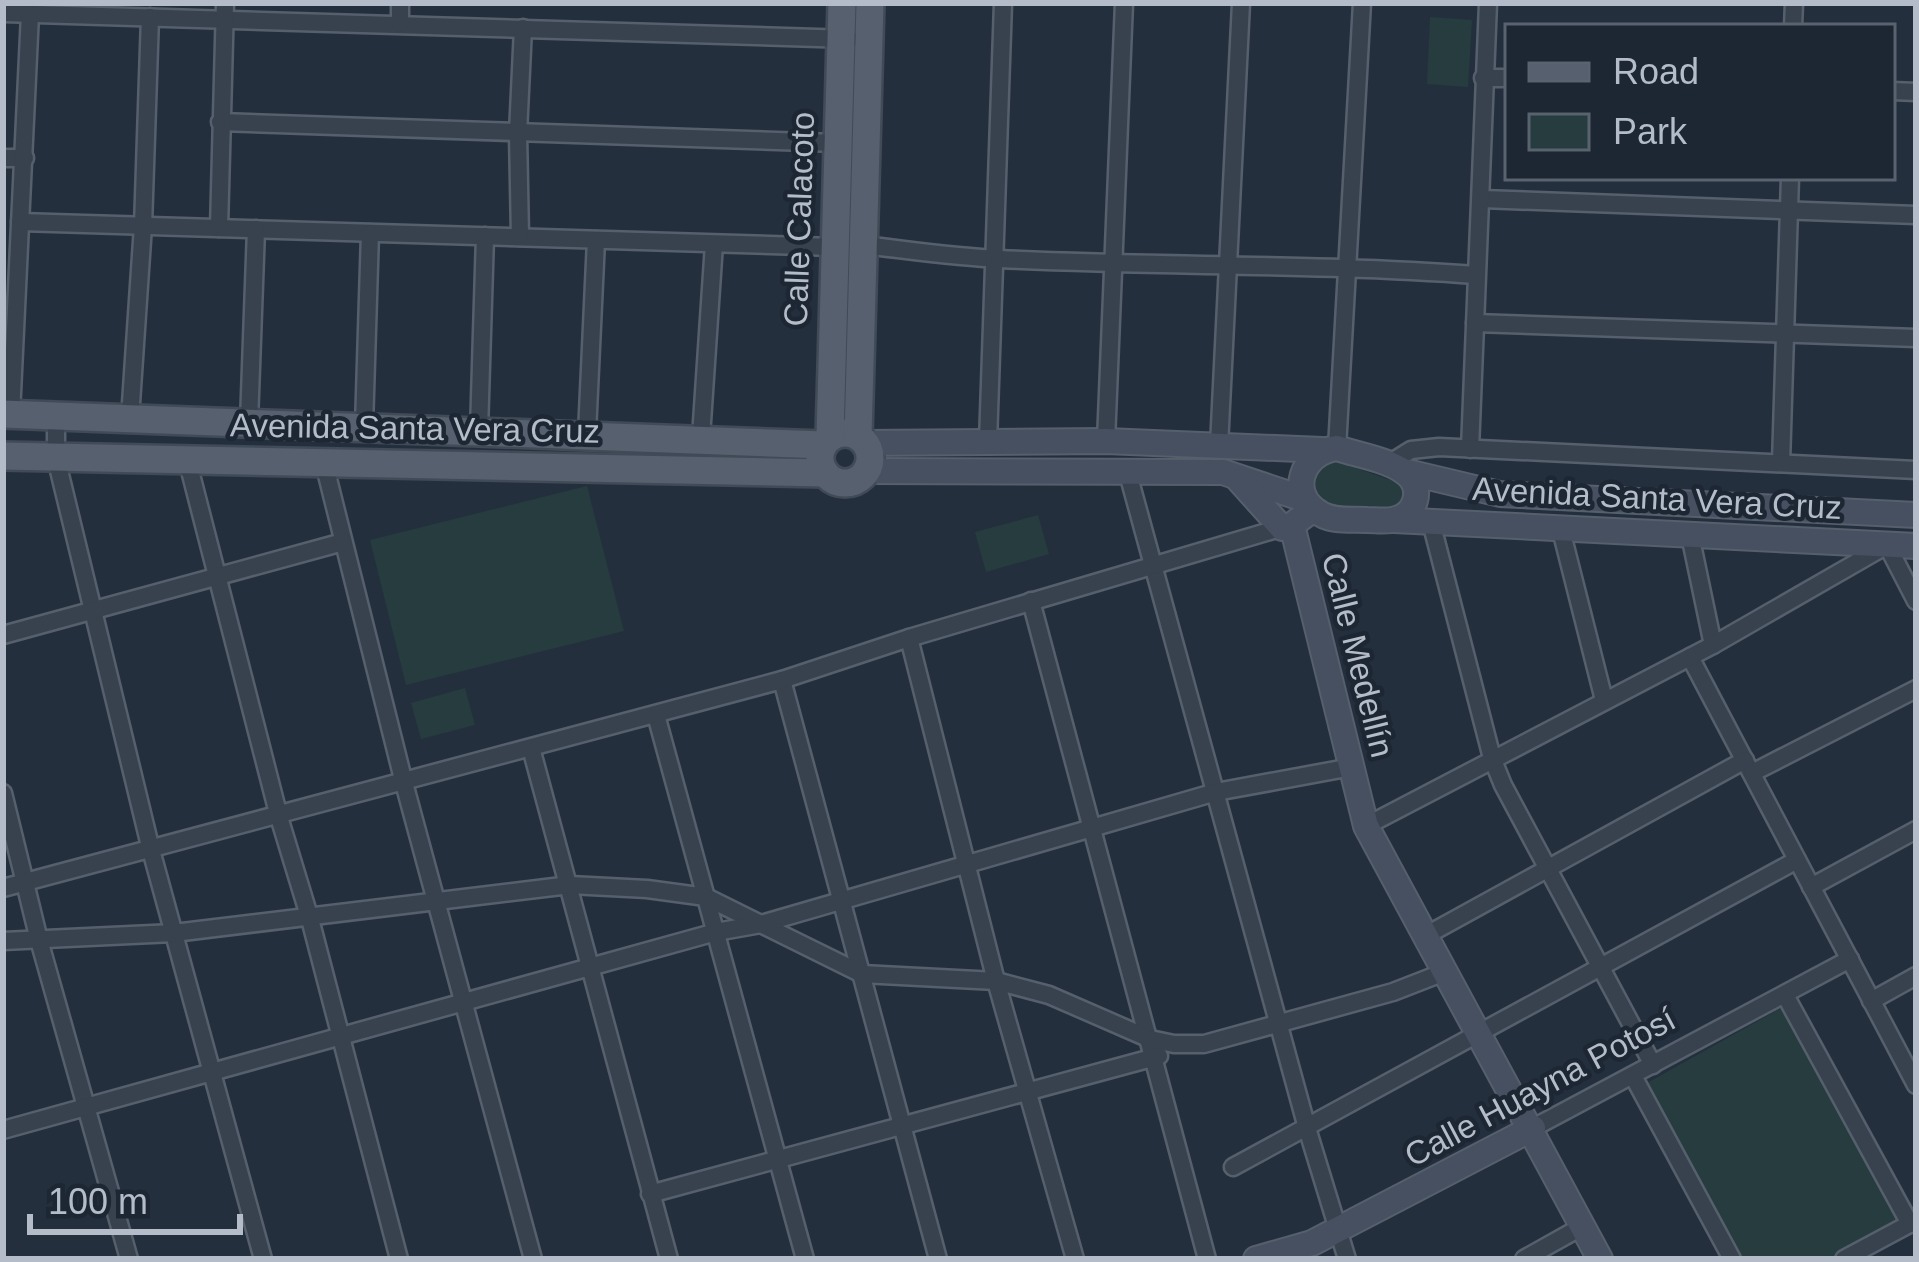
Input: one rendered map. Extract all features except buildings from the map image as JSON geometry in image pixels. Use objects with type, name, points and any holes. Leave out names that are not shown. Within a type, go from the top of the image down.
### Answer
[{"type":"main road","name":"Calle Calacoto","points":[[842,3],[855,39],[863,245],[845,451]]},
{"type":"main road","name":"Calle Calacoto","points":[[845,451],[834,248],[837,143],[855,39],[870,3]]},
{"type":"main road","name":"Avenida Santa Vera Cruz","points":[[7,414],[701,437],[845,451]]},
{"type":"main road","name":"Avenida Santa Vera Cruz","points":[[3,456],[324,463],[845,451]]},
{"type":"street","points":[[400,3],[400,24]]},
{"type":"street","points":[[988,442],[1003,3]]},
{"type":"street","points":[[1106,441],[1124,3]]},
{"type":"street","points":[[1220,446],[1241,3]]},
{"type":"street","points":[[1309,504],[1302,471],[1330,449],[1347,266],[1362,3]]},
{"type":"street","points":[[1470,448],[1488,3]]},
{"type":"street","points":[[219,228],[225,12]]},
{"type":"street","points":[[3,13],[150,17],[225,12],[400,24],[855,39]]},
{"type":"street","points":[[7,414],[30,14]]},
{"type":"street","points":[[130,418],[150,17]]},
{"type":"street","points":[[520,237],[523,28]]},
{"type":"street","points":[[1483,77],[1505,78]]},
{"type":"street","points":[[220,122],[837,143]]},
{"type":"street","points":[[3,158],[25,158]]},
{"type":"street","points":[[1781,464],[1790,180]]},
{"type":"street","points":[[1482,199],[1916,215]]},
{"type":"street","points":[[20,222],[834,248]]},
{"type":"street","points":[[249,422],[256,229]]},
{"type":"street","points":[[364,426],[370,233]]},
{"type":"street","points":[[479,430],[485,236]]},
{"type":"street","points":[[586,433],[596,240]]},
{"type":"street","points":[[701,437],[714,244]]},
{"type":"street","points":[[863,245],[994,259],[1347,266],[1476,275]]},
{"type":"street","points":[[1475,323],[1916,338]]},
{"type":"street","points":[[56,416],[56,458],[151,850],[263,1259]]},
{"type":"street","name":"Avenida Santa Vera Cruz","points":[[845,451],[1106,441],[1330,449],[1500,494],[1916,515]]},
{"type":"street","points":[[1394,520],[1416,503],[1415,485],[1395,468],[1411,449],[1916,470]]},
{"type":"street","name":"Avenida Santa Vera Cruz","points":[[845,451],[1235,476],[1309,504],[1332,519],[1916,546]]},
{"type":"street","points":[[187,459],[399,1259]]},
{"type":"street","points":[[324,463],[404,783],[533,1259]]},
{"type":"street","points":[[1127,470],[1347,1259]]},
{"type":"street","points":[[3,888],[782,680],[1287,526],[1235,476]]},
{"type":"street","name":"Calle Medellín","points":[[1309,504],[1287,526],[1366,826],[1600,1259]]},
{"type":"street","points":[[1431,522],[1492,758],[1653,1065]]},
{"type":"street","points":[[1561,530],[1604,700]]},
{"type":"street","points":[[1690,536],[1713,645]]},
{"type":"street","points":[[3,635],[343,542]]},
{"type":"street","points":[[1366,826],[1713,645],[1887,545],[1916,601]]},
{"type":"street","points":[[1031,601],[1207,1259]]},
{"type":"street","points":[[909,638],[995,981],[1075,1259]]},
{"type":"street","points":[[1690,657],[1871,1000],[1909,1054],[1916,1085]]},
{"type":"street","points":[[782,680],[938,1259]]},
{"type":"street","points":[[1425,936],[1547,867],[1916,689]]},
{"type":"street","points":[[656,715],[805,1259]]},
{"type":"street","points":[[532,748],[669,1259]]},
{"type":"street","points":[[3,1130],[465,1000],[761,924],[1216,792],[1352,767]]},
{"type":"street","points":[[3,793],[39,940],[129,1259]]},
{"type":"street","points":[[1811,886],[1916,830]]},
{"type":"street","points":[[1233,1167],[1797,860]]},
{"type":"street","points":[[3,941],[174,933],[571,885],[706,897],[862,974],[995,981],[1049,995],[1150,1039],[1174,1044],[1204,1044],[1393,992],[1447,970]]},
{"type":"street","name":"Calle Huayna Potosí","points":[[1256,1259],[1312,1244],[1850,959]]},
{"type":"street","points":[[1871,1000],[1916,976]]},
{"type":"street","points":[[1785,995],[1913,1222],[1844,1259]]},
{"type":"street","points":[[650,1194],[1028,1088],[1154,1060],[1174,1044]]},
{"type":"street","points":[[1634,1076],[1732,1259]]},
{"type":"street","points":[[1524,1259],[1583,1226]]},
{"type":"green space","points":[[1430,17],[1472,20],[1468,87],[1427,84]]},
{"type":"green space","points":[[1333,460],[1396,482],[1404,490],[1405,501],[1396,509],[1326,506],[1312,489],[1313,477]]},
{"type":"green space","points":[[587,486],[624,631],[406,685],[370,540]]},
{"type":"green space","points":[[1038,515],[1049,554],[986,572],[975,532]]},
{"type":"green space","points":[[465,688],[475,725],[421,739],[411,703]]},
{"type":"green space","points":[[1783,1007],[1901,1221],[1829,1259],[1744,1259],[1647,1083]]}]
